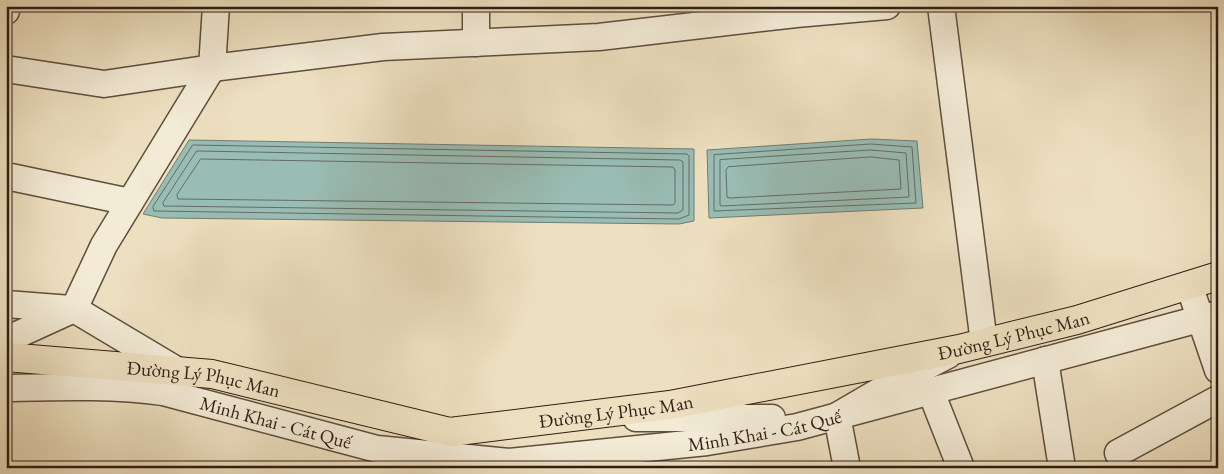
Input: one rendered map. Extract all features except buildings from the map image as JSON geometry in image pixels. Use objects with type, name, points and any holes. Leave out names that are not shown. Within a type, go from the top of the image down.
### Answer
[{"type":"main road","name":"Đường Lý Phục Man","points":[[6,357],[212,374],[450,432],[670,406],[972,346],[1077,320],[1218,276]]},
{"type":"street","points":[[6,11],[7,6]]},
{"type":"street","points":[[6,340],[74,309],[104,245],[212,68],[216,6]]},
{"type":"street","points":[[476,6],[476,43]]},
{"type":"street","points":[[6,69],[104,84],[212,68],[383,48],[599,37],[796,14],[887,6]]},
{"type":"street","points":[[603,415],[652,419],[837,416],[885,388],[972,346],[941,6]]},
{"type":"street","points":[[6,176],[130,202]]},
{"type":"street","points":[[1188,285],[1209,317],[1218,370]]},
{"type":"street","points":[[6,304],[74,309],[178,371]]},
{"type":"street","name":"Minh Khai - Cát Quế","points":[[6,388],[136,388],[162,392],[377,449],[510,462],[706,442],[797,427],[1209,317]]},
{"type":"street","points":[[1045,360],[1062,468]]},
{"type":"street","points":[[932,392],[961,468]]},
{"type":"street","points":[[1118,453],[1218,399]]},
{"type":"street","points":[[837,416],[847,468]]},
{"type":"water","points":[[871,139],[917,141],[923,208],[709,218],[707,150]]},
{"type":"water","points":[[189,140],[694,149],[694,221],[679,224],[162,218],[143,214]]}]
